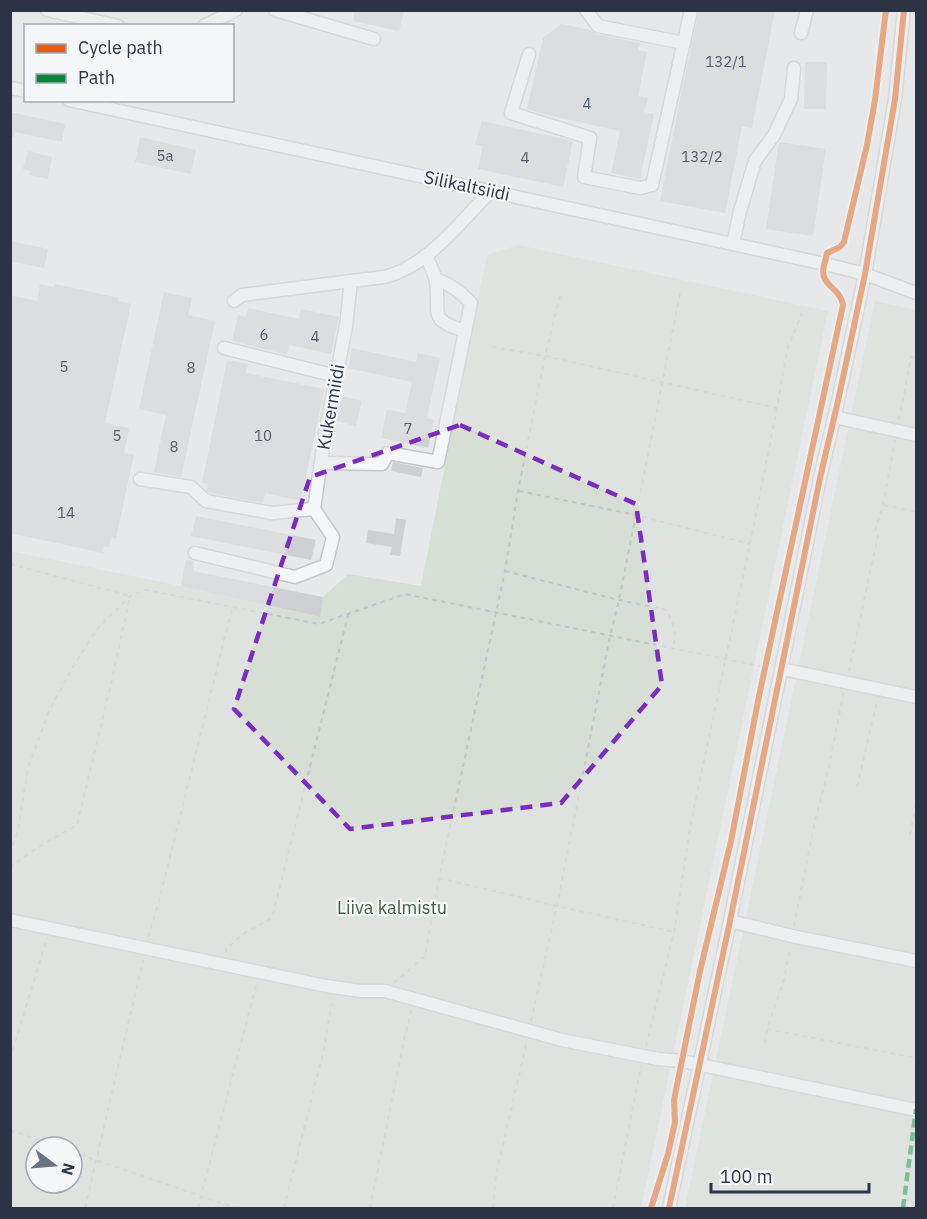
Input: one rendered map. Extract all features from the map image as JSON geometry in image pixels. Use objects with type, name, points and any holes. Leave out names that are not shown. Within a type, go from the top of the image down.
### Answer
[{"type":"street","points":[[48,10],[109,24]]},
{"type":"street","points":[[208,24],[236,10]]},
{"type":"street","points":[[275,10],[374,39]]},
{"type":"street","points":[[586,10],[598,26],[684,43]]},
{"type":"street","points":[[801,33],[807,10]]},
{"type":"street","points":[[669,1209],[864,274],[895,99],[904,10]]},
{"type":"street","points":[[530,54],[511,113],[590,138],[584,177],[640,188],[652,185],[684,43],[687,11]]},
{"type":"street","points":[[733,244],[755,161],[774,135],[791,99],[794,68]]},
{"type":"street","name":"Silikaltsiidi","points":[[78,102],[825,264],[864,274],[916,293]]},
{"type":"street","points":[[234,301],[242,295],[388,276],[410,266],[426,255],[492,191]]},
{"type":"street","points":[[426,255],[436,279],[437,313],[442,322],[465,330]]},
{"type":"street","points":[[321,463],[382,464],[388,453],[438,462],[471,303],[449,284],[436,279]]},
{"type":"street","name":"Kukermiidi","points":[[314,509],[346,327],[351,281]]},
{"type":"street","points":[[224,348],[336,376]]},
{"type":"street","points":[[834,417],[916,435]]},
{"type":"street","points":[[140,479],[191,487],[206,501],[272,513],[314,509],[333,537],[326,565],[295,577],[195,553]]},
{"type":"street","points":[[782,669],[916,697]]},
{"type":"street","points":[[10,920],[343,988],[385,991],[562,1040],[658,1059],[682,1061],[916,1110]]},
{"type":"street","points":[[730,921],[916,961]]},
{"type":"path","points":[[493,1209],[496,1175],[557,906],[681,289]]},
{"type":"path","points":[[385,991],[425,956],[438,878],[505,571],[518,491],[545,356],[561,291]]},
{"type":"path","points":[[613,1209],[643,1056],[674,932],[691,822],[750,544],[786,350],[801,313]]},
{"type":"path","points":[[492,347],[662,381],[777,408]]},
{"type":"path","points":[[765,1044],[767,1029],[784,980],[816,816],[827,776],[878,535],[875,531],[883,505],[911,357],[916,358]]},
{"type":"path","points":[[518,491],[636,514],[750,544]]},
{"type":"path","points":[[883,505],[916,512]]},
{"type":"path","points":[[10,564],[130,596]]},
{"type":"path","points":[[505,571],[667,610],[675,630],[674,648]]},
{"type":"path","points":[[10,854],[18,830],[28,768],[49,711],[97,629],[130,596],[146,590],[319,624],[405,594],[726,658],[765,670],[768,655]]},
{"type":"path","points":[[10,868],[46,842],[77,825],[130,596]]},
{"type":"path","points":[[85,1209],[145,948],[159,901],[232,607]]},
{"type":"path","points":[[228,965],[226,949],[243,934],[272,918],[348,614]]},
{"type":"path","points":[[857,787],[879,689]]},
{"type":"path","points":[[910,835],[916,803]]},
{"type":"path","points":[[438,878],[674,932]]},
{"type":"path","points":[[10,1059],[50,928]]},
{"type":"path","points":[[198,1209],[260,972]]},
{"type":"path","points":[[284,1209],[324,1049],[331,1006],[343,988]]},
{"type":"path","points":[[370,1209],[414,999]]},
{"type":"path","points":[[767,1029],[916,1058]]},
{"type":"path","points":[[10,1130],[24,1135]]},
{"type":"path","points":[[84,1156],[236,1209]]},
{"type":"path","points":[[904,1200],[916,1202]]},
{"type":"highlighted area","points":[[460,425],[636,504],[662,685],[561,803],[350,829],[234,709],[310,477]]},
{"type":"green space","name":"Liiva kalmistu","points":[[518,245],[828,311],[641,1208],[11,1208],[10,551],[319,617],[323,597],[348,574],[421,586],[487,255]]},
{"type":"green space","points":[[875,301],[916,310],[916,1208],[685,1208]]},
{"type":"building","points":[[355,10],[404,10],[399,31],[353,21]]},
{"type":"building","points":[[699,10],[775,10],[752,128],[742,126],[725,213],[660,201]]},
{"type":"building","points":[[561,24],[640,43],[638,50],[647,52],[638,96],[648,98],[644,112],[654,114],[640,179],[611,173],[620,131],[527,109],[543,38]]},
{"type":"building","points":[[805,62],[827,62],[826,109],[804,109]]},
{"type":"building","points":[[10,112],[65,124],[62,142],[15,132],[14,137],[10,136]]},
{"type":"building","points":[[482,121],[573,141],[563,187],[478,169],[483,146],[475,144]]},
{"type":"building","points":[[140,137],[196,150],[191,174],[135,162]]},
{"type":"building","points":[[779,142],[826,149],[813,236],[766,229]]},
{"type":"building","points":[[28,151],[52,157],[48,179],[29,175],[30,171],[23,169]]},
{"type":"building","points":[[10,241],[48,249],[44,268],[10,261]]},
{"type":"building","points":[[40,284],[54,287],[55,284],[119,298],[118,301],[131,304],[105,423],[129,428],[124,453],[134,455],[116,538],[111,537],[109,547],[104,546],[103,553],[10,533],[10,295],[37,301]]},
{"type":"building","points":[[164,292],[192,298],[188,315],[215,321],[181,477],[154,472],[166,415],[139,409]]},
{"type":"building","points":[[248,308],[299,319],[301,309],[339,317],[331,354],[289,345],[287,355],[232,341],[238,315],[246,317]]},
{"type":"building","points":[[352,348],[416,362],[418,353],[440,358],[427,418],[434,420],[428,448],[381,438],[387,410],[405,413],[412,382],[348,368]]},
{"type":"building","points":[[227,360],[248,364],[246,373],[324,389],[301,501],[265,493],[263,503],[210,493],[207,491],[208,484],[202,483]]},
{"type":"building","points":[[342,396],[362,401],[356,426],[336,421]]},
{"type":"building","points":[[393,462],[423,468],[421,477],[391,471]]},
{"type":"building","points":[[196,516],[316,540],[311,560],[191,536]]},
{"type":"building","points":[[396,518],[406,520],[400,556],[390,555],[392,547],[366,543],[368,530],[394,534]]},
{"type":"building","points":[[186,560],[194,561],[193,571],[323,597],[320,617],[181,586]]},
{"type":"railway","points":[[428,186],[438,173]]},
{"type":"marked path","points":[[903,1208],[916,1109]]},
{"type":"cycle path","points":[[651,1208],[668,1154],[675,1122],[674,1100],[700,971],[731,841],[759,696],[843,305],[840,296],[826,281],[823,268],[827,253],[840,247],[844,242],[867,145],[886,10]]},
{"type":"cycle path","points":[[669,1208],[820,478],[865,274],[895,99],[904,10]]}]
